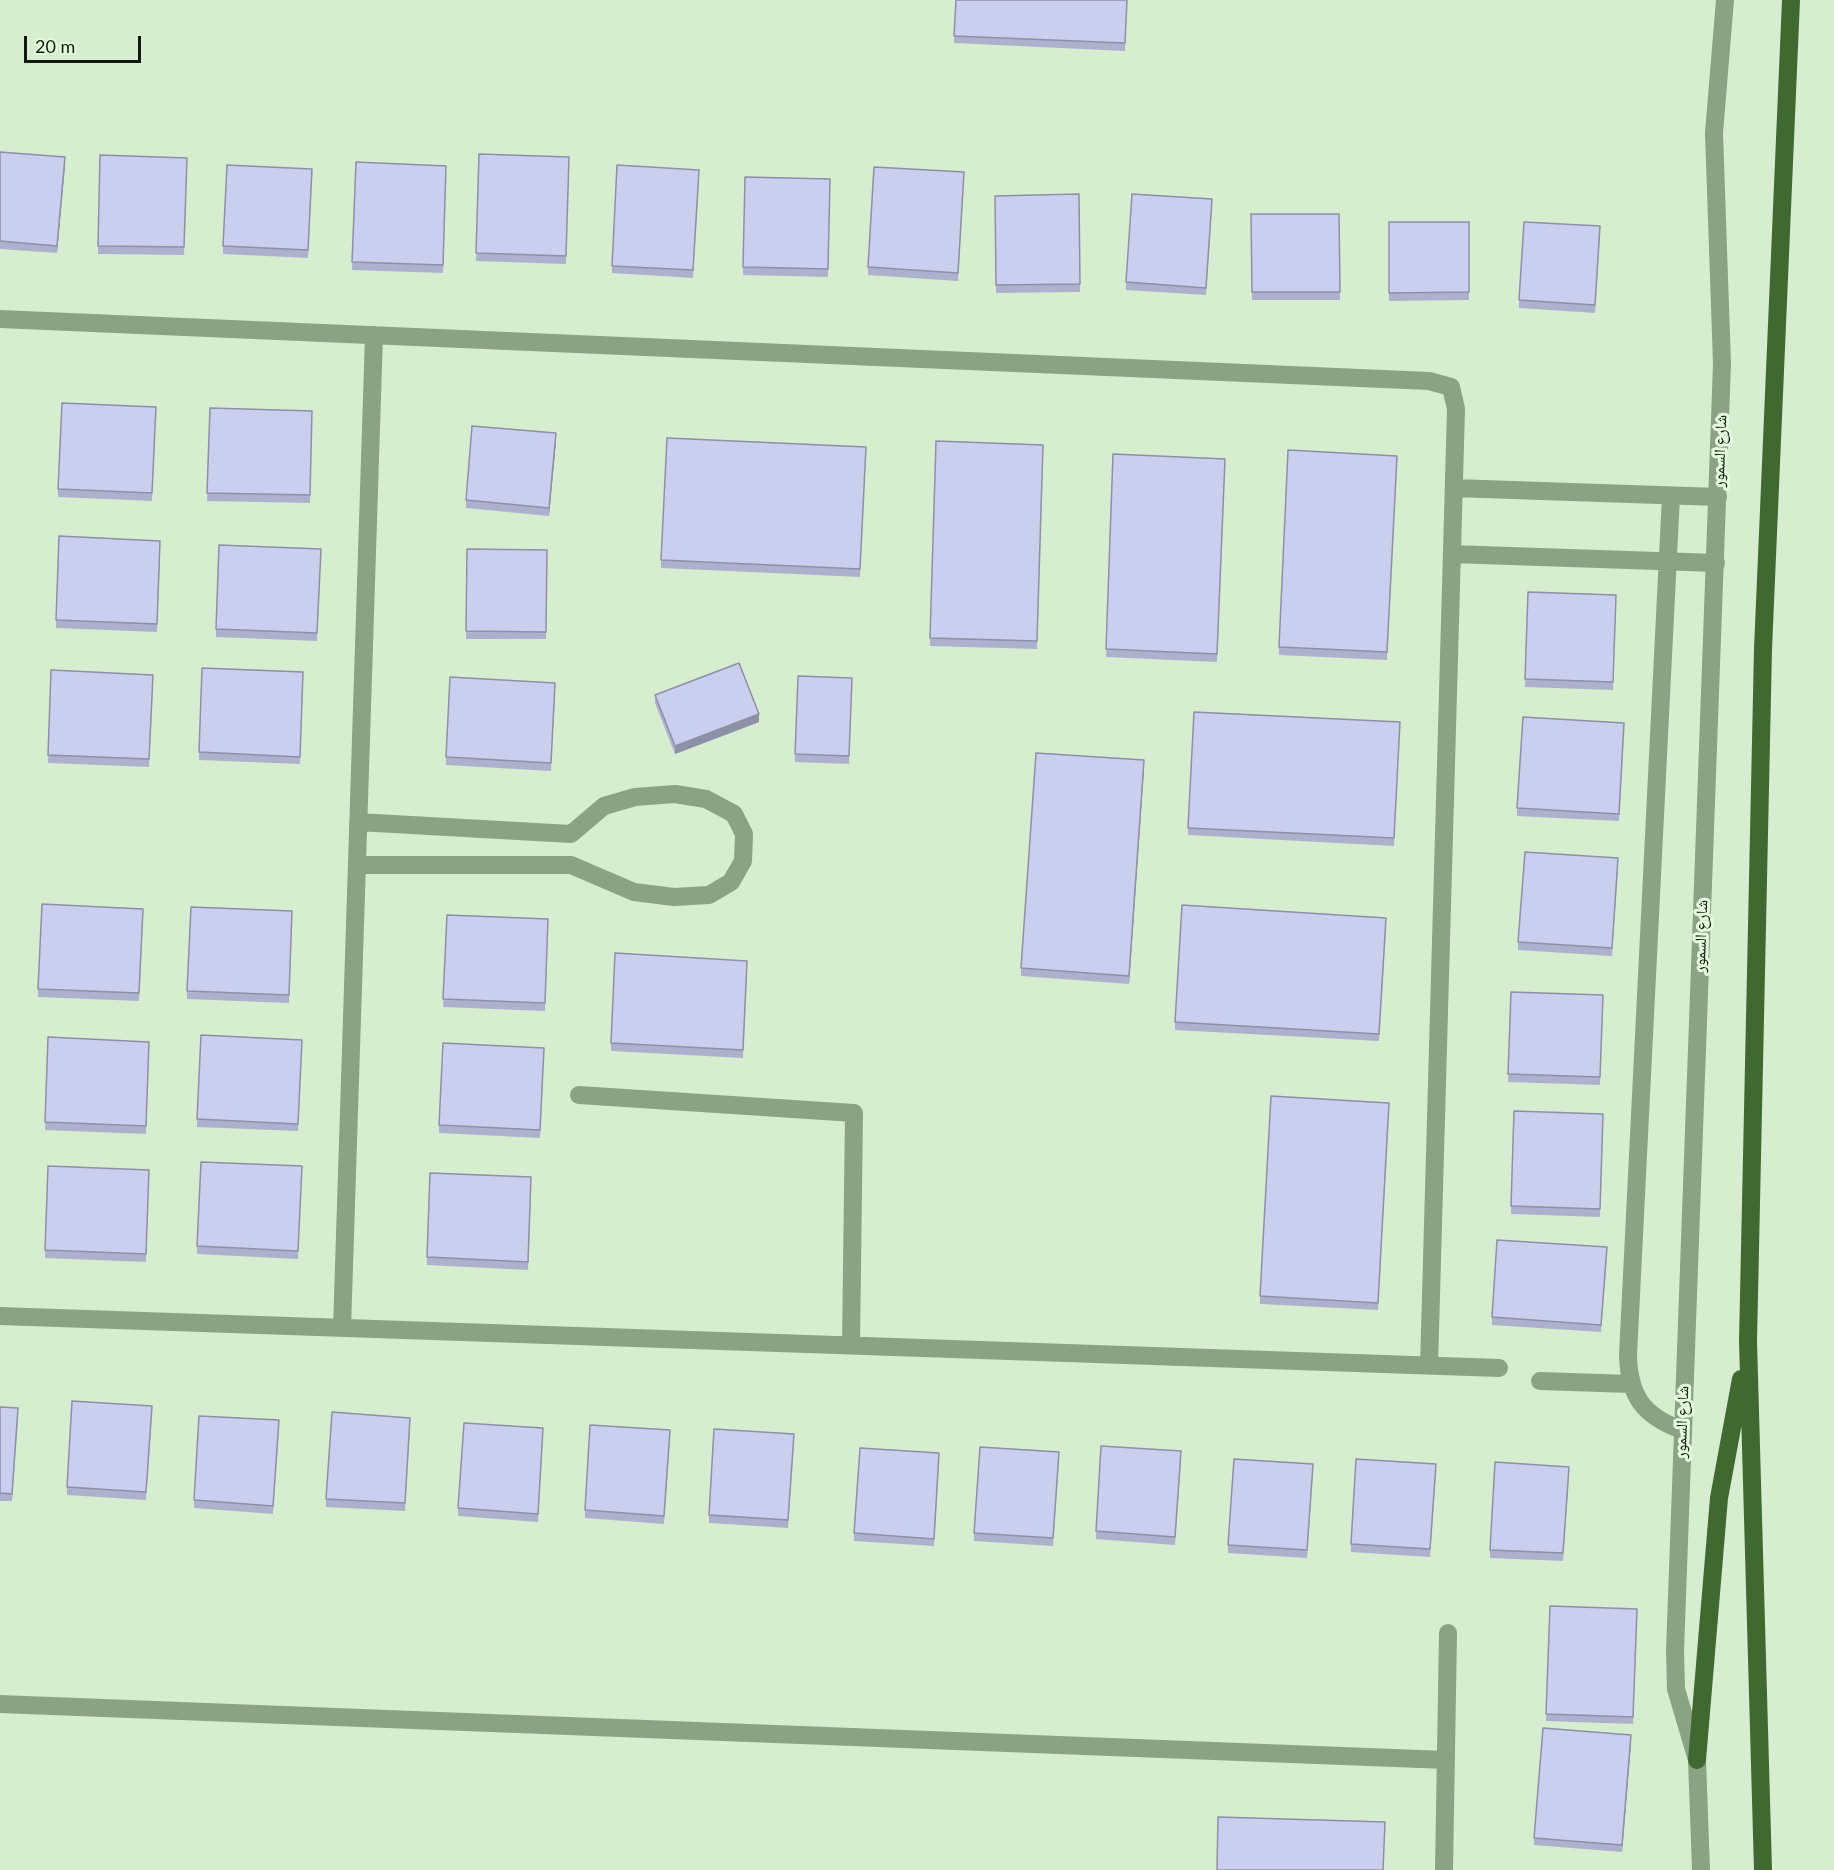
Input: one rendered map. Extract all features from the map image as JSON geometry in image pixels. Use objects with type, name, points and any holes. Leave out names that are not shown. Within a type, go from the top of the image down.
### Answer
[{"type":"main road","points":[[1762,1870],[1748,1341],[1763,649],[1791,0]]},
{"type":"main road","points":[[1697,1760],[1719,1498],[1748,1341]]},
{"type":"street","name":"شارع السمور","points":[[1699,1868],[1697,1760],[1676,1680],[1682,1430],[1718,497],[1722,330],[1714,133],[1725,0]]},
{"type":"street","points":[[0,319],[1429,381],[1451,387],[1456,409],[1429,1366]]},
{"type":"street","points":[[342,1328],[374,335]]},
{"type":"street","points":[[1454,488],[1718,497]]},
{"type":"street","points":[[1671,496],[1628,1340],[1631,1384],[1645,1409],[1656,1418],[1682,1430]]},
{"type":"street","points":[[1452,554],[1716,563]]},
{"type":"street","points":[[357,865],[571,866],[634,892],[674,897],[709,896],[731,882],[743,861],[744,834],[734,814],[706,799],[675,794],[635,797],[604,806],[571,834],[358,822]]},
{"type":"street","points":[[579,1095],[854,1113],[851,1344]]},
{"type":"street","points":[[0,1317],[851,1344],[1499,1368]]},
{"type":"street","points":[[1540,1381],[1631,1384]]},
{"type":"street","points":[[1444,1870],[1448,1634]]},
{"type":"street","points":[[0,1704],[1446,1760]]},
{"type":"building","points":[[956,0],[1127,0],[1125,43],[954,36]]},
{"type":"building","points":[[0,152],[65,157],[57,246],[0,241]]},
{"type":"building","points":[[479,154],[569,157],[566,256],[476,253]]},
{"type":"building","points":[[100,155],[187,158],[184,247],[98,246]]},
{"type":"building","points":[[356,162],[446,166],[443,265],[352,262]]},
{"type":"building","points":[[227,165],[312,169],[308,250],[223,246]]},
{"type":"building","points":[[617,165],[699,170],[693,270],[612,266]]},
{"type":"building","points":[[874,167],[964,172],[958,273],[868,267]]},
{"type":"building","points":[[745,177],[830,179],[828,269],[743,267]]},
{"type":"building","points":[[1079,194],[1080,284],[996,285],[995,196]]},
{"type":"building","points":[[1132,194],[1212,199],[1206,288],[1126,282]]},
{"type":"building","points":[[1251,214],[1339,214],[1340,292],[1252,292]]},
{"type":"building","points":[[1389,222],[1469,222],[1469,292],[1389,293]]},
{"type":"building","points":[[1524,222],[1600,226],[1595,305],[1519,300]]},
{"type":"building","points":[[62,403],[156,407],[152,493],[58,489]]},
{"type":"building","points":[[210,408],[312,411],[310,495],[207,493]]},
{"type":"building","points":[[472,426],[556,433],[549,508],[466,500]]},
{"type":"building","points":[[667,438],[866,447],[860,569],[661,560]]},
{"type":"building","points":[[936,441],[1043,445],[1037,641],[930,638]]},
{"type":"building","points":[[1288,450],[1397,456],[1387,652],[1279,647]]},
{"type":"building","points":[[1113,454],[1225,459],[1217,654],[1106,649]]},
{"type":"building","points":[[59,536],[160,541],[157,624],[56,620]]},
{"type":"building","points":[[219,545],[321,549],[317,633],[216,629]]},
{"type":"building","points":[[467,549],[547,550],[546,632],[466,631]]},
{"type":"building","points":[[1528,592],[1616,595],[1613,682],[1525,679]]},
{"type":"building","points":[[739,663],[759,714],[675,746],[655,695]]},
{"type":"building","points":[[202,668],[303,672],[300,757],[199,752]]},
{"type":"building","points":[[51,670],[153,675],[149,759],[48,755]]},
{"type":"building","points":[[798,676],[852,678],[849,756],[795,754]]},
{"type":"building","points":[[450,677],[555,683],[551,763],[446,757]]},
{"type":"building","points":[[1194,712],[1400,722],[1394,838],[1188,828]]},
{"type":"building","points":[[1523,717],[1624,723],[1619,814],[1517,808]]},
{"type":"building","points":[[1036,753],[1144,760],[1129,976],[1021,968]]},
{"type":"building","points":[[1525,852],[1618,858],[1612,948],[1518,942]]},
{"type":"building","points":[[42,904],[143,909],[139,993],[38,989]]},
{"type":"building","points":[[1182,905],[1386,918],[1379,1034],[1175,1022]]},
{"type":"building","points":[[191,907],[292,911],[289,995],[187,991]]},
{"type":"building","points":[[447,915],[548,919],[545,1003],[443,999]]},
{"type":"building","points":[[615,953],[747,961],[743,1050],[611,1043]]},
{"type":"building","points":[[1511,992],[1603,995],[1600,1077],[1508,1074]]},
{"type":"building","points":[[201,1035],[302,1040],[298,1124],[197,1119]]},
{"type":"building","points":[[48,1037],[149,1042],[146,1126],[45,1122]]},
{"type":"building","points":[[443,1043],[544,1048],[540,1130],[439,1125]]},
{"type":"building","points":[[1271,1096],[1389,1103],[1378,1303],[1260,1296]]},
{"type":"building","points":[[1514,1111],[1603,1114],[1600,1209],[1511,1206]]},
{"type":"building","points":[[201,1162],[302,1166],[298,1251],[197,1246]]},
{"type":"building","points":[[48,1166],[149,1170],[146,1254],[45,1250]]},
{"type":"building","points":[[430,1173],[531,1177],[528,1262],[427,1257]]},
{"type":"building","points":[[1497,1240],[1607,1247],[1601,1325],[1492,1317]]},
{"type":"building","points":[[72,1401],[152,1406],[146,1492],[67,1487]]},
{"type":"building","points":[[0,1407],[18,1408],[12,1494],[0,1493]]},
{"type":"building","points":[[332,1412],[410,1418],[405,1503],[326,1499]]},
{"type":"building","points":[[199,1416],[279,1420],[273,1506],[194,1500]]},
{"type":"building","points":[[464,1423],[543,1428],[538,1514],[458,1508]]},
{"type":"building","points":[[590,1425],[670,1430],[664,1516],[585,1510]]},
{"type":"building","points":[[714,1429],[794,1434],[788,1520],[709,1515]]},
{"type":"building","points":[[1101,1446],[1181,1451],[1175,1537],[1096,1531]]},
{"type":"building","points":[[980,1447],[1059,1452],[1053,1538],[974,1533]]},
{"type":"building","points":[[860,1448],[939,1453],[934,1539],[854,1533]]},
{"type":"building","points":[[1234,1459],[1313,1464],[1307,1550],[1228,1545]]},
{"type":"building","points":[[1356,1459],[1436,1464],[1430,1549],[1351,1544]]},
{"type":"building","points":[[1495,1462],[1569,1467],[1563,1553],[1490,1550]]},
{"type":"building","points":[[1550,1606],[1637,1609],[1633,1717],[1546,1714]]},
{"type":"building","points":[[1543,1728],[1631,1735],[1622,1845],[1534,1838]]},
{"type":"building","points":[[1218,1817],[1385,1822],[1383,1870],[1217,1870]]}]
